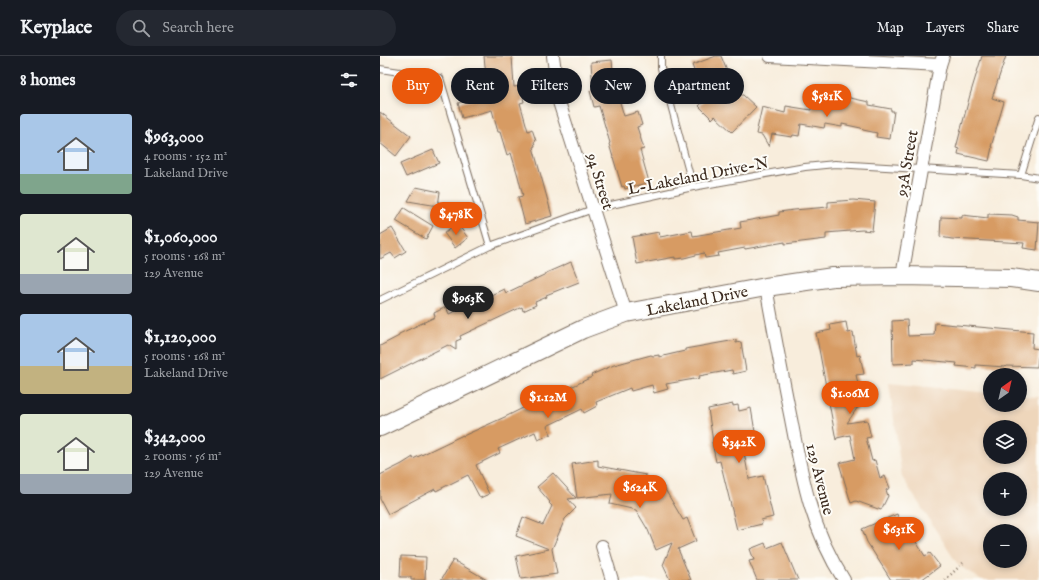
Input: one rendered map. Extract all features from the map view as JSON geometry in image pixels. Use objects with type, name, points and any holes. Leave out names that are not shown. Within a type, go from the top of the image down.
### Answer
[{"type":"street","name":"94 Street","points":[[553,56],[560,102],[626,313]]},
{"type":"street","points":[[770,56],[942,61]]},
{"type":"street","name":"93A Street","points":[[902,276],[942,61]]},
{"type":"street","name":"Lakeland Drive","points":[[380,427],[583,329],[626,313],[766,287],[833,277],[902,276],[1011,278],[1039,282]]},
{"type":"street","name":"129 Avenue","points":[[766,287],[803,484],[822,540],[835,567],[844,580]]},
{"type":"street","points":[[602,546],[612,580]]},
{"type":"lane","points":[[661,56],[661,68],[693,187]]},
{"type":"lane","points":[[380,69],[440,78],[490,246]]},
{"type":"lane","points":[[1021,175],[1039,117]]},
{"type":"lane","name":"L-Lakeland Drive-N","points":[[380,300],[490,246],[593,209],[693,187],[805,167],[835,164],[1021,175],[1039,178]]},
{"type":"path","points":[[945,580],[963,563]]},
{"type":"shaded area","points":[[889,383],[983,392],[983,412],[1027,412],[1027,396],[1039,397],[1039,580],[982,580],[958,565],[902,477]]},
{"type":"building","points":[[484,56],[512,56],[514,87],[517,87],[517,104],[520,104],[528,131],[532,129],[536,141],[534,142],[535,146],[533,147],[552,216],[525,224],[518,197],[523,196],[518,176],[511,153],[507,155],[500,132],[498,132],[492,110],[462,118],[458,104],[509,104],[509,68],[485,68]]},
{"type":"building","points":[[716,56],[721,56],[726,68],[693,68],[692,65]]},
{"type":"building","points":[[982,56],[1006,56],[992,98],[1004,102],[991,147],[989,161],[958,154],[959,149],[956,148]]},
{"type":"building","points":[[612,60],[613,68],[591,68],[591,62]]},
{"type":"building","points":[[813,95],[835,99],[836,95],[869,102],[869,105],[891,109],[891,111],[894,111],[890,139],[876,137],[877,133],[842,124],[842,127],[825,124],[824,128],[801,124],[799,136],[793,135],[792,137],[772,134],[769,147],[762,135],[756,134],[762,107],[785,113],[786,106],[811,110]]},
{"type":"building","points":[[744,96],[756,107],[732,132],[715,116],[712,119],[699,106],[701,104],[744,104]]},
{"type":"building","points":[[593,104],[620,104],[624,116],[638,112],[642,125],[637,127],[644,149],[640,150],[649,182],[625,189],[624,186],[622,187],[599,106],[594,107]]},
{"type":"building","points":[[380,112],[411,136],[396,156],[380,143]]},
{"type":"building","points":[[433,150],[439,163],[406,177],[400,164]]},
{"type":"building","points":[[416,187],[440,192],[438,206],[408,201]]},
{"type":"building","points":[[853,200],[875,202],[872,231],[862,230],[826,233],[826,239],[785,244],[785,242],[745,248],[718,253],[719,256],[705,258],[704,253],[684,258],[675,259],[675,257],[637,264],[632,237],[659,232],[660,237],[692,231],[693,236],[741,228],[740,222],[779,215],[779,212],[828,207],[828,202]]},
{"type":"building","points":[[404,208],[433,226],[426,239],[396,221]]},
{"type":"building","points":[[988,214],[1012,215],[1018,217],[1018,220],[1039,222],[1037,250],[1023,248],[1024,243],[940,237],[941,217],[962,218],[962,215],[988,218]]},
{"type":"building","points":[[457,223],[468,238],[455,248],[444,233]]},
{"type":"building","points":[[392,228],[406,251],[395,258],[391,253],[380,259],[380,235]]},
{"type":"building","points":[[571,262],[579,282],[546,295],[547,297],[535,302],[536,305],[523,311],[522,307],[460,336],[461,339],[456,341],[456,350],[448,345],[380,379],[380,346],[399,336],[399,334],[435,317],[434,313],[446,307],[449,314],[504,289],[506,293]]},
{"type":"building","points":[[907,320],[908,336],[934,335],[935,323],[1033,332],[1032,348],[1039,349],[1037,367],[976,365],[976,368],[956,366],[957,363],[914,359],[914,363],[893,364],[892,321]]},
{"type":"building","points":[[846,322],[848,333],[853,332],[857,356],[860,355],[864,374],[856,375],[862,401],[847,423],[867,420],[871,437],[866,438],[872,461],[875,460],[880,478],[885,476],[890,488],[886,490],[888,496],[881,510],[856,501],[851,503],[839,463],[855,459],[850,435],[837,438],[836,440],[816,333],[831,330],[830,325]]},
{"type":"building","points":[[736,340],[736,343],[741,342],[746,371],[733,374],[732,370],[699,376],[700,378],[666,384],[668,389],[654,393],[652,385],[631,391],[630,388],[596,402],[597,406],[584,413],[582,409],[547,426],[551,434],[538,440],[535,432],[498,449],[500,453],[476,465],[489,494],[480,498],[468,475],[436,491],[435,489],[388,514],[380,499],[380,475],[413,457],[413,459],[507,416],[555,392],[556,394],[592,377],[591,375],[614,365],[651,355],[659,355],[659,357],[685,351],[685,349]]},
{"type":"building","points":[[733,404],[733,406],[738,405],[739,411],[751,408],[758,450],[744,452],[749,479],[763,476],[773,517],[761,520],[762,524],[737,530],[720,461],[716,462],[708,409]]},
{"type":"building","points":[[598,460],[598,466],[646,475],[642,499],[663,486],[683,520],[687,518],[696,541],[678,549],[691,580],[670,580],[663,565],[672,543],[656,550],[648,530],[636,510],[610,504],[612,494],[577,498],[572,464]]},
{"type":"building","points":[[553,473],[576,498],[568,499],[576,508],[565,519],[552,549],[557,574],[521,579],[516,556],[549,549],[516,536],[523,517],[543,525],[552,506],[537,487]]},
{"type":"building","points":[[897,514],[906,537],[911,534],[925,556],[930,553],[940,566],[921,580],[891,580],[867,542],[862,529]]},
{"type":"building","points":[[782,542],[798,580],[757,580],[749,561],[754,560],[750,549],[765,543],[767,548]]},
{"type":"building","points":[[401,556],[426,557],[425,580],[411,580],[411,577],[400,577]]},
{"type":"building","points":[[453,560],[487,580],[441,580]]}]
